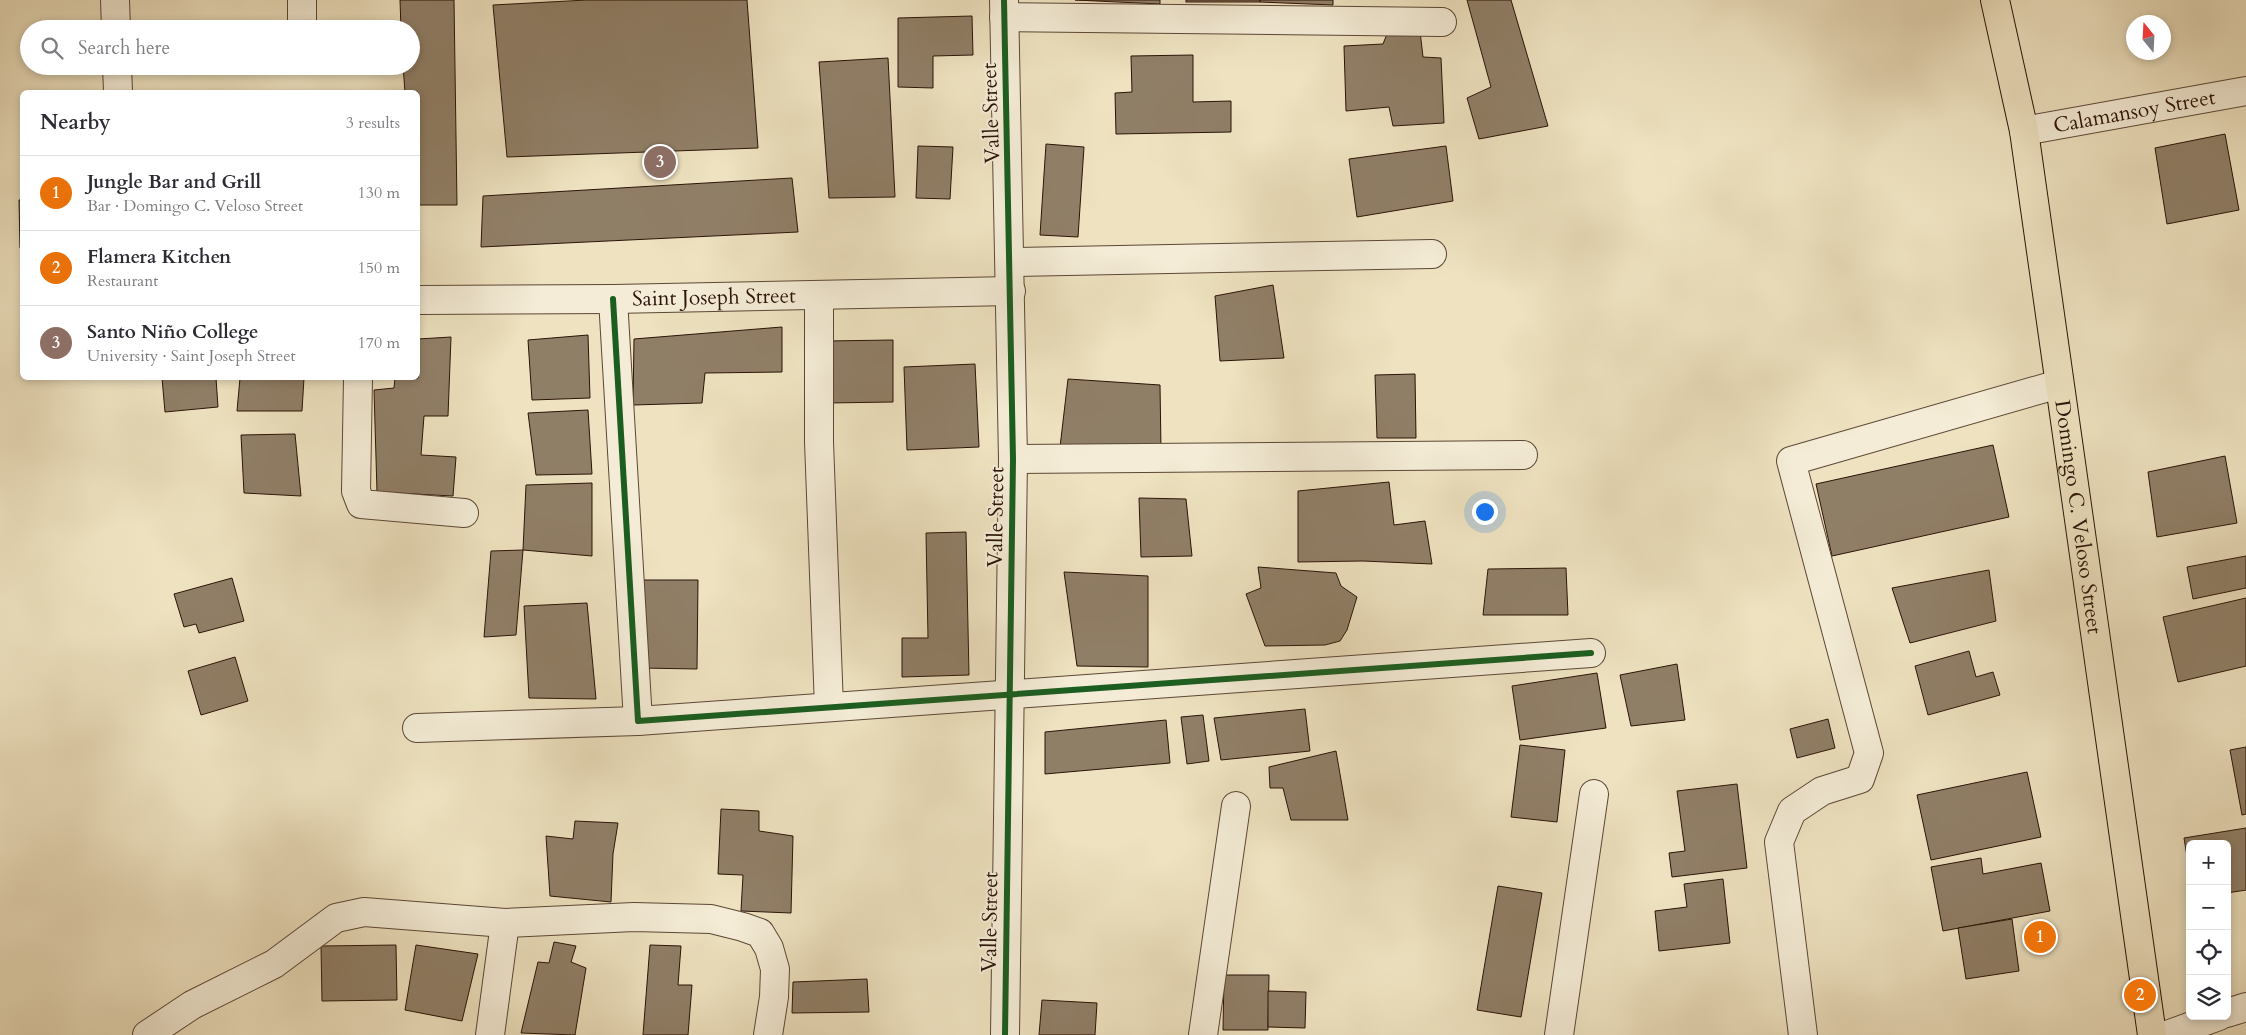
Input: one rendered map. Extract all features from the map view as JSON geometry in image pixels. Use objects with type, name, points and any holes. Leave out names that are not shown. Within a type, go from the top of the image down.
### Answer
[{"type":"main road","name":"Domingo C. Veloso Street","points":[[1995,0],[2024,131],[2152,1035]]},
{"type":"street","points":[[115,0],[116,20]]},
{"type":"street","points":[[302,0],[302,20]]},
{"type":"street","points":[[1004,8],[1442,22]]},
{"type":"street","name":"Valle Street","points":[[1004,8],[1011,262],[1013,459],[1008,695],[1005,1035]]},
{"type":"street","points":[[117,75],[118,90]]},
{"type":"street","name":"Calamansoy Street","points":[[2024,131],[2246,91]]},
{"type":"street","points":[[1011,262],[1432,254]]},
{"type":"street","name":"Saint Joseph Street","points":[[420,300],[614,300],[1011,291]]},
{"type":"street","points":[[819,295],[819,442],[829,707]]},
{"type":"street","points":[[614,300],[638,721]]},
{"type":"street","points":[[358,380],[356,491],[361,504],[464,513]]},
{"type":"street","points":[[1803,1035],[1779,842],[1792,811],[1822,790],[1860,779],[1869,753],[1791,461],[2059,384]]},
{"type":"street","points":[[1013,459],[1523,455]]},
{"type":"street","points":[[416,728],[638,721],[1591,653]]},
{"type":"street","points":[[1559,1035],[1594,794]]},
{"type":"street","points":[[1203,1035],[1236,806]]},
{"type":"street","points":[[147,1035],[192,1006],[274,964],[336,918],[364,912],[505,923],[634,917],[711,920],[760,933],[770,948],[775,969],[774,998],[768,1035]]},
{"type":"street","points":[[490,1035],[505,923]]},
{"type":"street","points":[[2231,1012],[2246,1006]]},
{"type":"street","points":[[2167,1035],[2208,1020]]},
{"type":"building","points":[[400,0],[454,0],[457,205],[420,205],[420,90],[405,90],[404,75],[420,75],[420,20],[401,20]]},
{"type":"building","points":[[587,0],[747,0],[758,148],[507,157],[493,5]]},
{"type":"building","points":[[1075,0],[1160,0],[1160,4]]},
{"type":"building","points":[[1186,0],[1260,0],[1260,2],[1186,2]]},
{"type":"building","points":[[1260,0],[1333,0],[1333,5],[1260,2]]},
{"type":"building","points":[[1467,0],[1511,0],[1548,126],[1479,139],[1467,98],[1491,87]]},
{"type":"building","points":[[972,16],[973,55],[933,56],[933,88],[898,87],[898,18]]},
{"type":"building","points":[[1389,29],[1420,31],[1423,57],[1441,58],[1444,123],[1393,126],[1389,107],[1346,111],[1344,46],[1383,44]]},
{"type":"building","points":[[1193,55],[1193,102],[1231,101],[1231,132],[1116,134],[1115,93],[1132,92],[1131,56]]},
{"type":"building","points":[[888,58],[895,197],[829,198],[819,62]]},
{"type":"building","points":[[2225,134],[2239,210],[2167,224],[2155,148]]},
{"type":"building","points":[[1046,144],[1084,147],[1078,237],[1040,235]]},
{"type":"building","points":[[918,146],[953,147],[950,199],[916,198]]},
{"type":"building","points":[[1446,146],[1453,201],[1357,217],[1349,159]]},
{"type":"building","points":[[792,178],[798,232],[481,247],[483,196]]},
{"type":"building","points":[[19,200],[20,200],[20,248]]},
{"type":"building","points":[[1273,285],[1284,358],[1220,361],[1215,296]]},
{"type":"building","points":[[782,327],[782,372],[705,373],[702,403],[633,405],[634,339]]},
{"type":"building","points":[[588,335],[590,398],[532,400],[528,340]]},
{"type":"building","points":[[451,337],[448,416],[424,416],[421,455],[456,457],[453,496],[377,492],[374,390],[394,388],[395,380],[420,380],[420,339]]},
{"type":"building","points":[[893,340],[893,402],[827,403],[827,341]]},
{"type":"building","points":[[975,364],[979,447],[907,450],[904,367]]},
{"type":"building","points":[[1415,374],[1416,438],[1377,438],[1375,375]]},
{"type":"building","points":[[1068,379],[1160,385],[1161,450],[1060,447]]},
{"type":"building","points":[[162,380],[216,380],[218,407],[165,412]]},
{"type":"building","points":[[240,380],[304,380],[302,411],[237,411]]},
{"type":"building","points":[[588,410],[592,474],[536,475],[528,413]]},
{"type":"building","points":[[295,434],[301,496],[244,493],[241,435]]},
{"type":"building","points":[[1993,445],[2009,517],[1832,556],[1816,484]]},
{"type":"building","points":[[2225,456],[2237,523],[2157,537],[2148,472]]},
{"type":"building","points":[[1389,482],[1394,525],[1425,521],[1432,564],[1363,561],[1298,562],[1298,491]]},
{"type":"building","points":[[592,483],[592,556],[523,550],[526,485]]},
{"type":"building","points":[[1139,498],[1186,499],[1192,556],[1141,557]]},
{"type":"building","points":[[966,532],[969,675],[902,677],[902,638],[928,638],[926,533]]},
{"type":"building","points":[[523,550],[516,635],[484,637],[491,551]]},
{"type":"building","points":[[2246,556],[2246,588],[2193,599],[2187,567]]},
{"type":"building","points":[[1258,567],[1336,573],[1341,586],[1357,597],[1347,630],[1340,641],[1325,645],[1265,646],[1246,594],[1261,588]]},
{"type":"building","points":[[1566,568],[1568,615],[1483,615],[1488,569]]},
{"type":"building","points":[[1989,570],[1996,621],[1910,643],[1892,588]]},
{"type":"building","points":[[1064,572],[1148,576],[1148,667],[1077,666]]},
{"type":"building","points":[[232,578],[244,621],[199,633],[196,624],[184,627],[174,594]]},
{"type":"building","points":[[642,580],[698,580],[697,669],[641,668]]},
{"type":"building","points":[[2246,598],[2246,666],[2178,682],[2163,617]]},
{"type":"building","points":[[587,603],[596,699],[529,698],[524,606]]},
{"type":"building","points":[[1969,651],[1976,677],[1993,672],[2000,695],[1928,715],[1915,666]]},
{"type":"building","points":[[235,657],[248,701],[201,715],[188,671]]},
{"type":"building","points":[[1677,664],[1685,720],[1631,726],[1620,675]]},
{"type":"building","points":[[1597,673],[1606,728],[1520,740],[1512,686]]},
{"type":"building","points":[[1305,709],[1310,751],[1221,760],[1214,718]]},
{"type":"building","points":[[1203,715],[1209,761],[1187,764],[1181,717]]},
{"type":"building","points":[[1828,719],[1835,748],[1797,758],[1790,729]]},
{"type":"building","points":[[1166,720],[1170,763],[1045,774],[1045,732]]},
{"type":"building","points":[[1520,745],[1565,750],[1557,822],[1511,817]]},
{"type":"building","points":[[2246,747],[2246,814],[2242,815],[2230,750]]},
{"type":"building","points":[[1336,751],[1348,820],[1291,820],[1283,788],[1270,788],[1269,767]]},
{"type":"building","points":[[2027,772],[2041,837],[1931,860],[1917,795]]},
{"type":"building","points":[[1737,784],[1747,868],[1672,877],[1669,853],[1685,851],[1677,791]]},
{"type":"building","points":[[721,809],[759,811],[759,831],[793,836],[791,913],[741,911],[743,875],[718,874]]},
{"type":"building","points":[[575,821],[618,823],[613,854],[611,902],[550,896],[546,836],[573,839]]},
{"type":"building","points":[[2246,828],[2246,890],[2231,892],[2231,840],[2186,840],[2186,850],[2184,838]]},
{"type":"building","points":[[1981,858],[1983,874],[2041,863],[2050,911],[1943,931],[1931,867]]},
{"type":"building","points":[[1723,879],[1730,943],[1659,951],[1655,911],[1687,907],[1684,884]]},
{"type":"building","points":[[1498,886],[1542,893],[1521,1017],[1477,1010]]},
{"type":"building","points":[[2012,919],[2019,971],[1966,979],[1958,928]]},
{"type":"building","points":[[554,942],[576,946],[571,962],[586,968],[575,1035],[521,1033],[538,962],[549,963]]},
{"type":"building","points":[[396,945],[397,1000],[322,1001],[321,946]]},
{"type":"building","points":[[416,945],[478,954],[462,1021],[405,1010]]},
{"type":"building","points":[[650,945],[681,946],[678,985],[692,985],[688,1035],[643,1035]]},
{"type":"building","points":[[1224,975],[1269,975],[1268,1030],[1223,1030]]},
{"type":"building","points":[[867,979],[869,1012],[792,1013],[793,982]]},
{"type":"building","points":[[1268,991],[1306,992],[1305,1028],[1268,1027]]},
{"type":"building","points":[[1042,1000],[1097,1003],[1095,1035],[1039,1035]]},
{"type":"cycle path","points":[[1004,0],[1013,459],[1005,1035]]},
{"type":"cycle path","points":[[613,299],[638,721],[1591,653]]},
{"type":"place","name":"Santo Niño College","points":[[660,162]]},
{"type":"place","name":"Jungle Bar and Grill","points":[[2040,937]]},
{"type":"place","name":"Flamera Kitchen","points":[[2140,995]]}]
